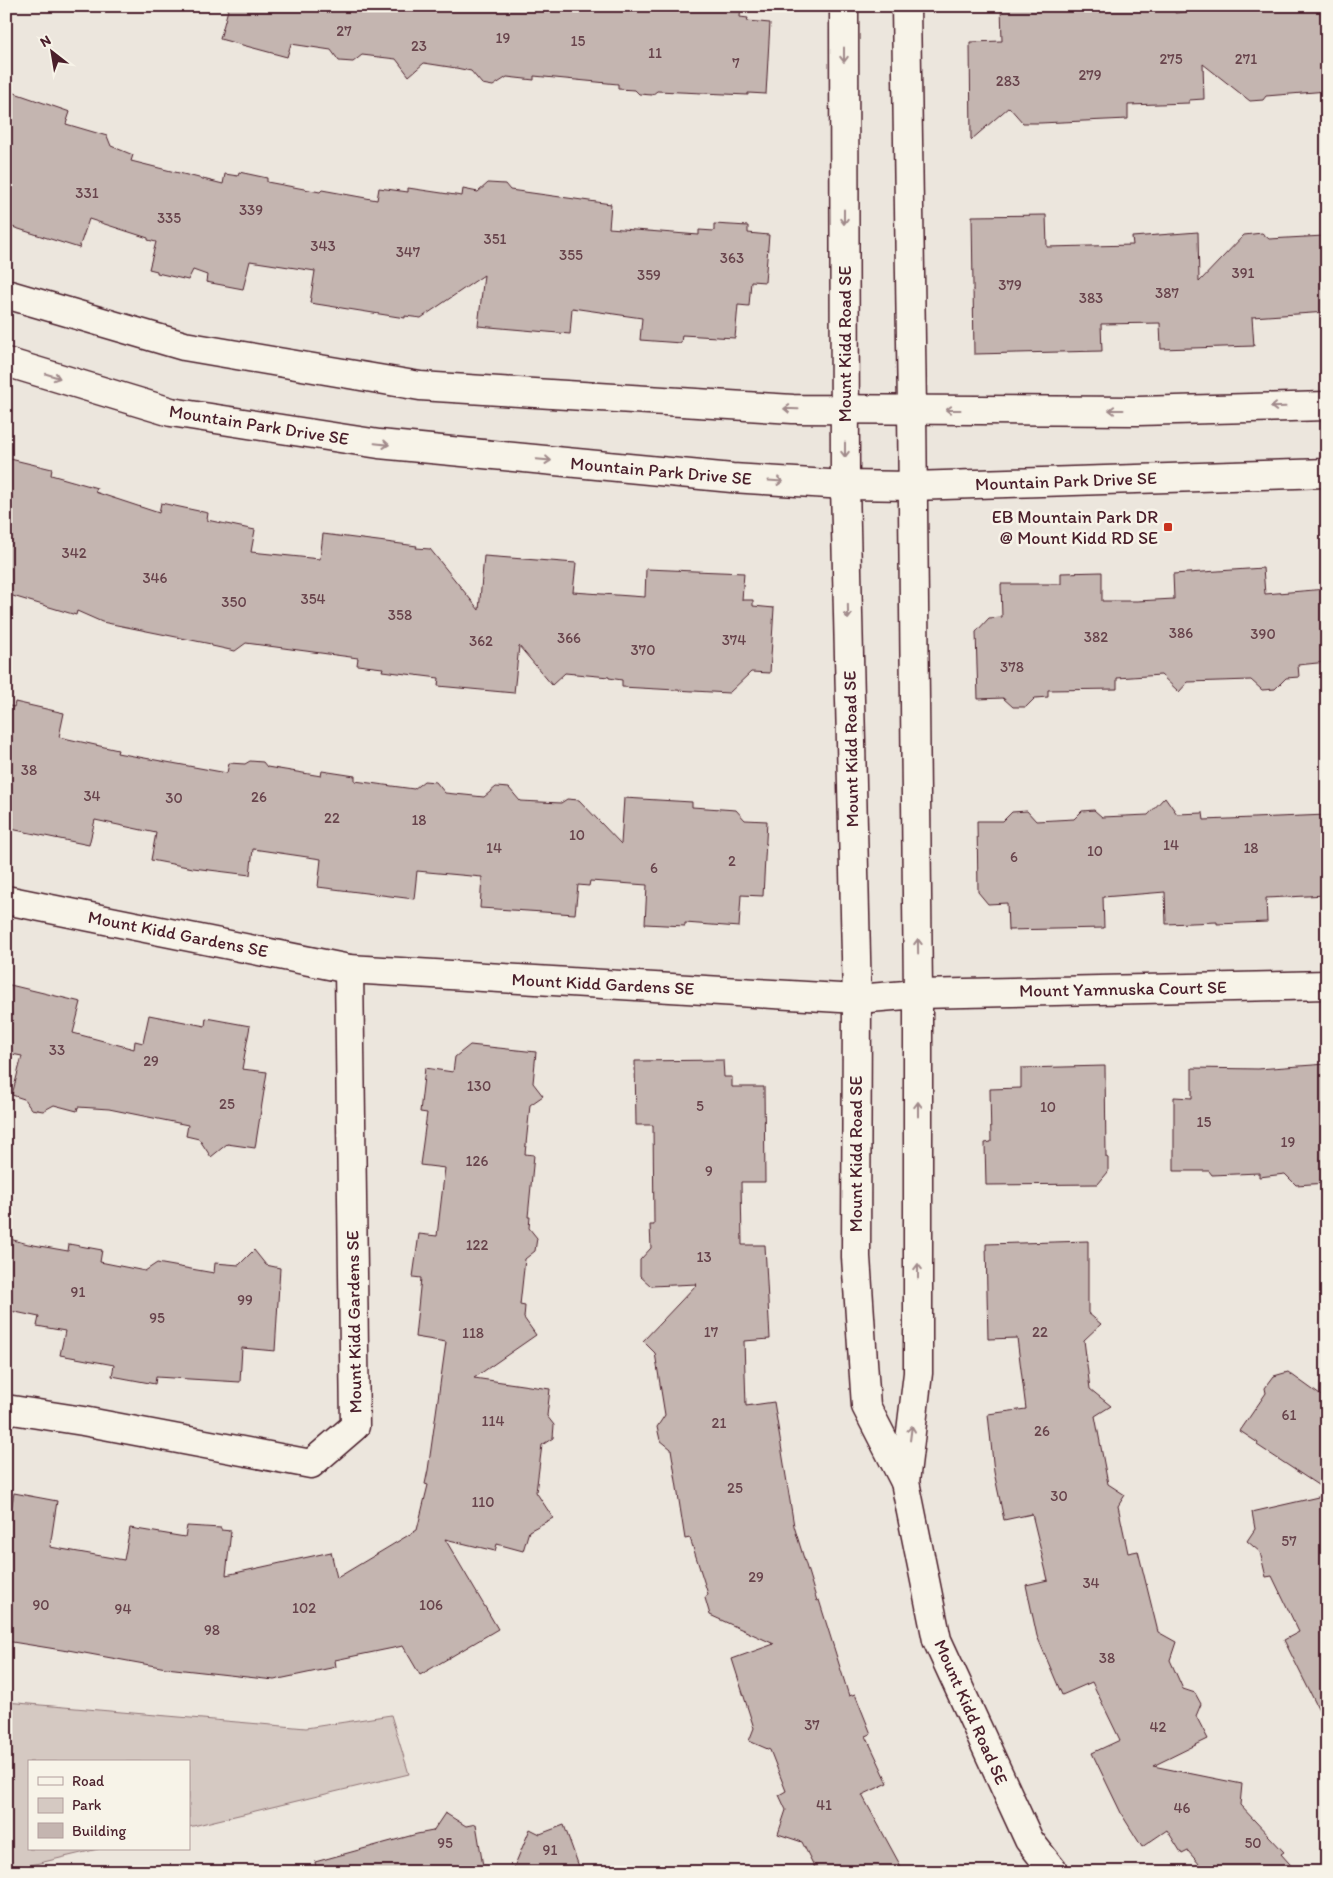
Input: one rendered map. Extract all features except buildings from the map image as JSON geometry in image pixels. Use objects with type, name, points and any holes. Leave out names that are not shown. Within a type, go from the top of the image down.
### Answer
[{"type":"street","name":"Mount Kidd Road SE","points":[[844,6],[845,485],[857,999],[856,1257],[866,1406],[905,1482],[937,1640],[1029,1840],[1054,1872]]},
{"type":"street","name":"Mount Kidd Road SE","points":[[905,1482],[918,1373],[918,994],[906,6]]},
{"type":"street","points":[[6,294],[184,346],[420,386],[793,409],[1138,411],[1327,406]]},
{"type":"street","name":"Mountain Park Drive SE","points":[[6,362],[171,412],[379,444],[732,478],[845,485],[912,486],[1327,473]]},
{"type":"street","name":"Mount Kidd Gardens SE","points":[[6,900],[349,969],[857,999],[918,994]]},
{"type":"street","name":"Mount Kidd Gardens SE","points":[[6,1409],[83,1421],[311,1464],[355,1426],[349,969]]},
{"type":"street","name":"Mount Yamnuska Court SE","points":[[918,994],[1327,984]]},
{"type":"green space","points":[[6,1702],[306,1728],[391,1715],[409,1774],[190,1827],[190,1760],[28,1760],[28,1850],[94,1850],[6,1871]]},
{"type":"place","name":"EB Mountain Park DR @ Mount Kidd RD SE","points":[[1168,527]]}]
